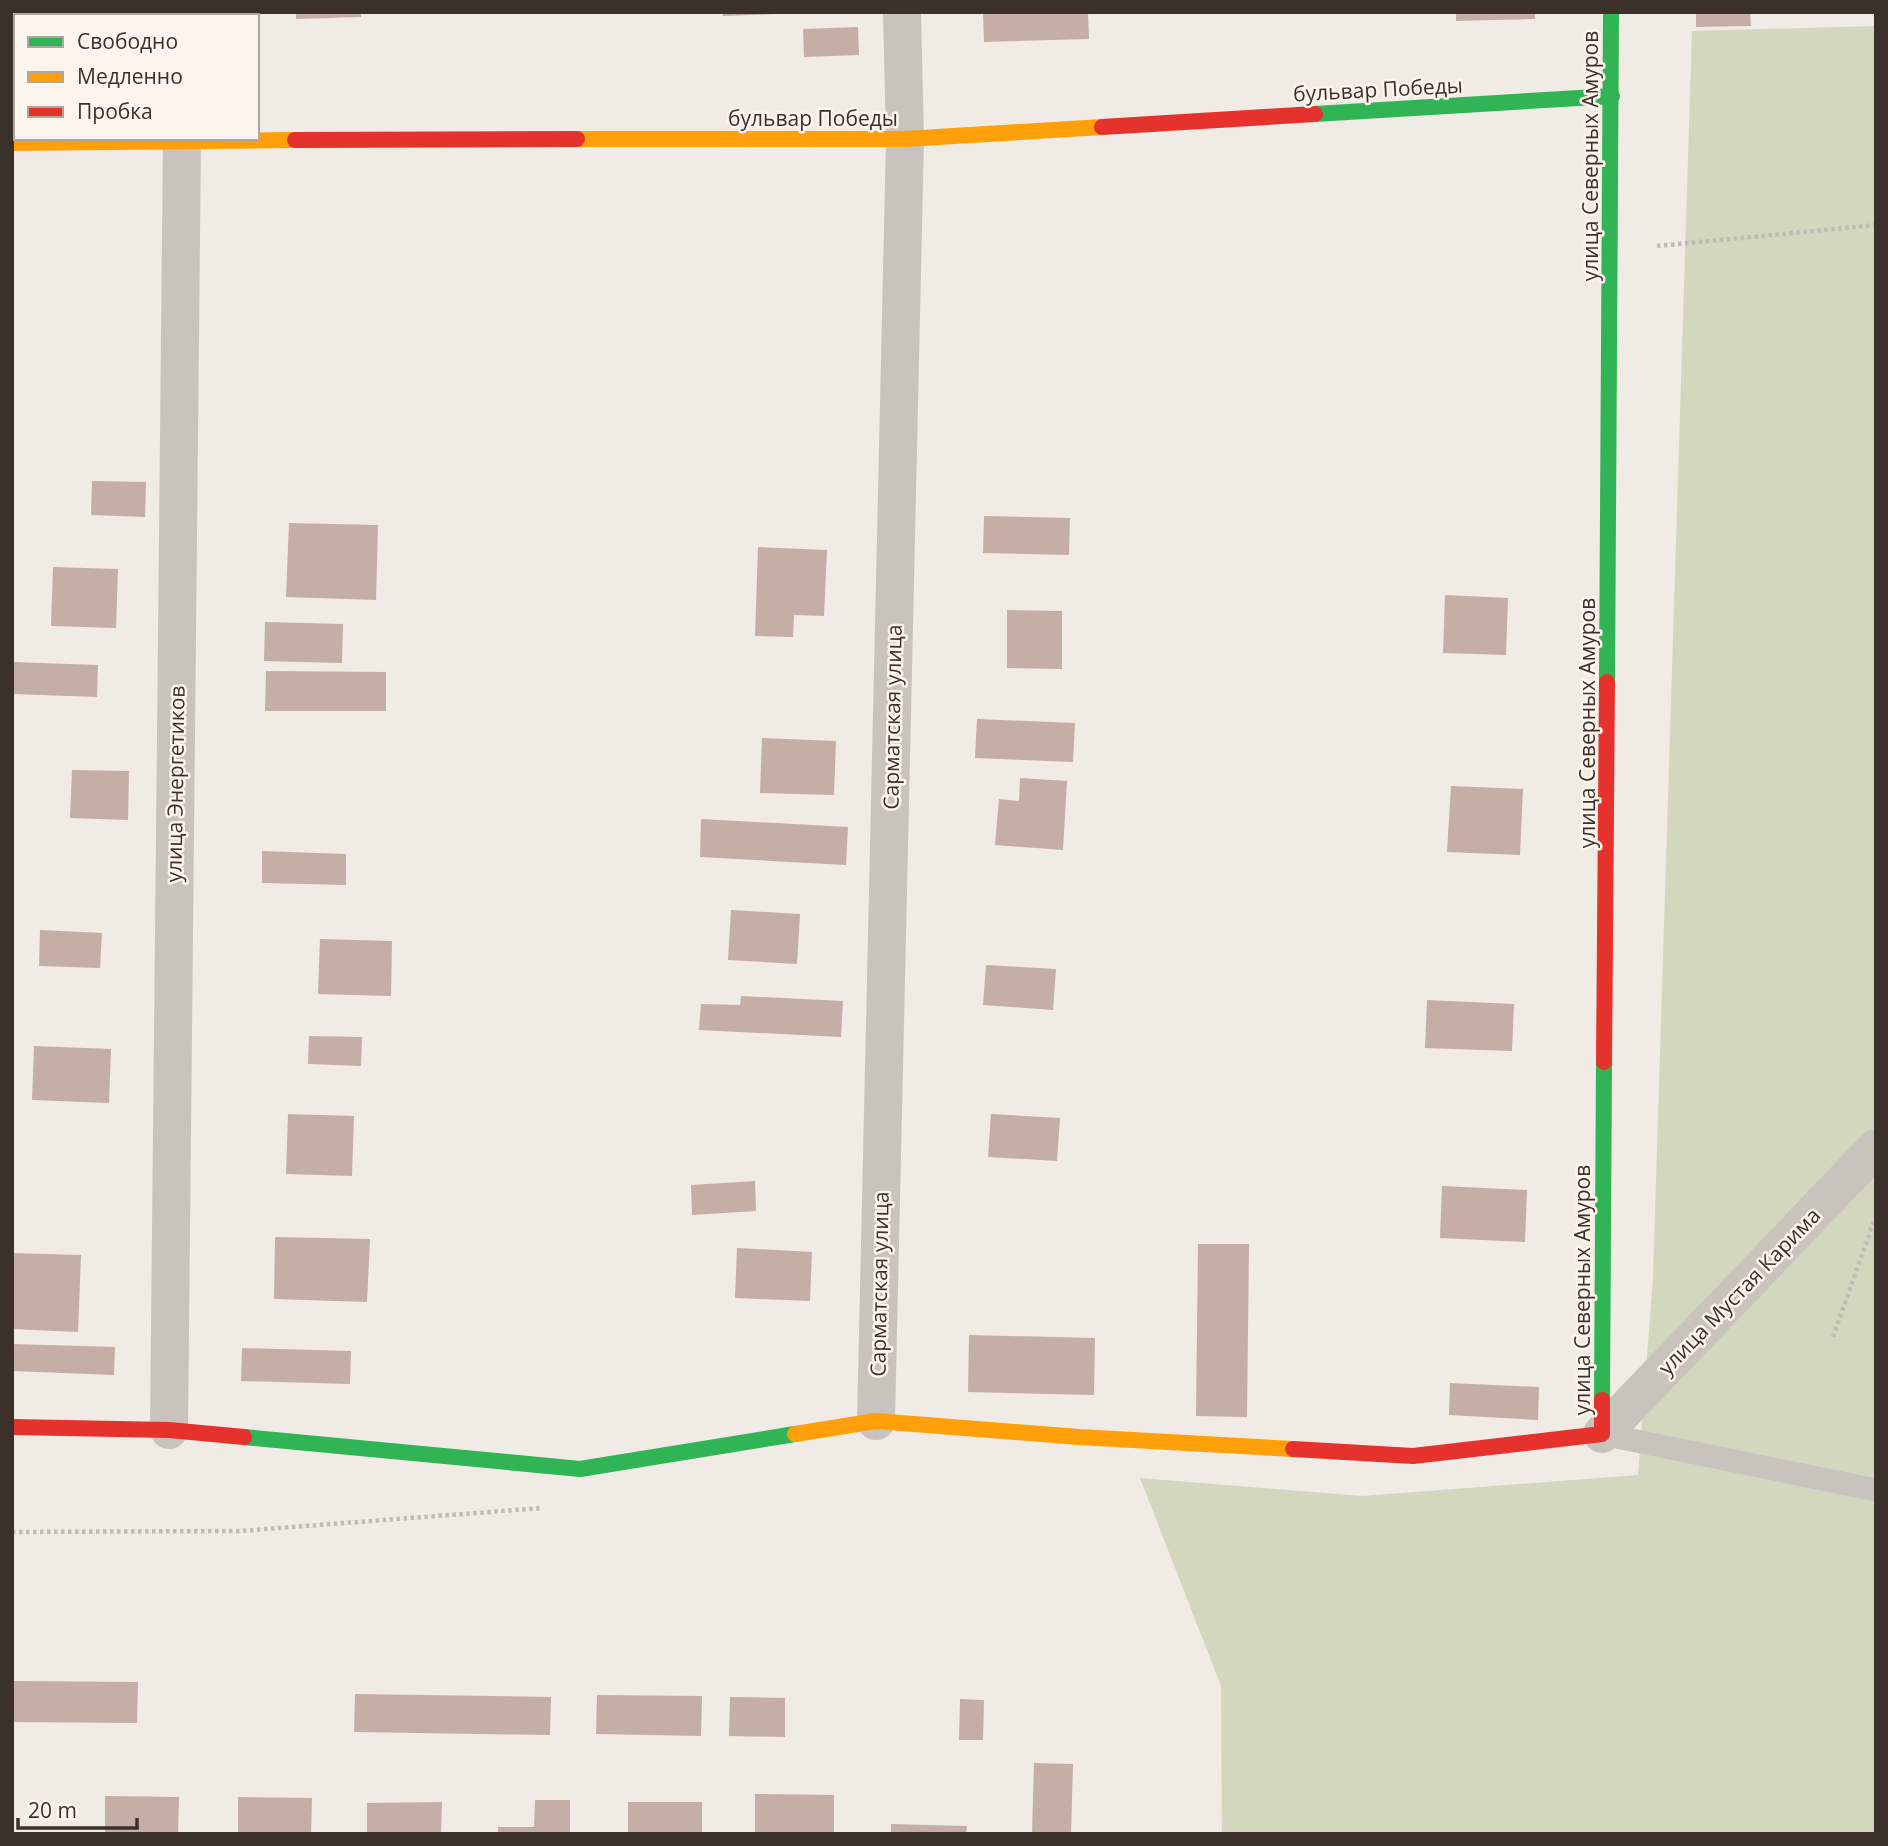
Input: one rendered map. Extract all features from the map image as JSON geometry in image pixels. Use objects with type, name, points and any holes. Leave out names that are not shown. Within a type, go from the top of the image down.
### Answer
[{"type":"street","name":"Сарматская улица","points":[[876,1421],[905,139],[902,12]]},
{"type":"street","name":"улица Северных Амуров","points":[[1602,1434],[1611,12]]},
{"type":"street","name":"бульвар Победы","points":[[259,139],[905,139],[1612,96]]},
{"type":"street","name":"бульвар Победы","points":[[12,143],[140,140]]},
{"type":"street","name":"улица Энергетиков","points":[[169,1430],[182,140]]},
{"type":"street","name":"улица Мустая Карима","points":[[1602,1434],[1876,1148]]},
{"type":"street","points":[[12,1427],[169,1430],[580,1469],[876,1421],[1079,1437],[1413,1456],[1602,1434]]},
{"type":"lane","points":[[1602,1434],[1876,1490]]},
{"type":"path","points":[[1657,246],[1876,225]]},
{"type":"path","points":[[1833,1337],[1876,1216]]},
{"type":"path","points":[[12,1532],[239,1531],[545,1508]]},
{"type":"green space","points":[[1876,26],[1876,1834],[1222,1834],[1221,1686],[1140,1478],[1362,1496],[1638,1475],[1653,1277],[1692,31]]},
{"type":"building","points":[[296,12],[361,12],[361,17],[296,19]]},
{"type":"building","points":[[722,12],[775,12],[775,14],[723,16]]},
{"type":"building","points":[[983,12],[1088,12],[1089,39],[984,42]]},
{"type":"building","points":[[1456,12],[1535,12],[1535,19],[1456,21]]},
{"type":"building","points":[[1696,12],[1750,12],[1751,26],[1696,27]]},
{"type":"building","points":[[858,27],[859,55],[804,57],[803,29]]},
{"type":"building","points":[[92,481],[146,482],[145,517],[91,515]]},
{"type":"building","points":[[984,516],[1070,518],[1069,555],[983,553]]},
{"type":"building","points":[[289,523],[378,525],[376,600],[286,597]]},
{"type":"building","points":[[758,547],[827,550],[824,616],[794,615],[793,637],[755,636]]},
{"type":"building","points":[[53,567],[118,569],[116,628],[51,626]]},
{"type":"building","points":[[1445,595],[1508,598],[1506,655],[1443,653]]},
{"type":"building","points":[[1007,610],[1062,611],[1062,669],[1007,668]]},
{"type":"building","points":[[265,622],[343,624],[342,663],[264,661]]},
{"type":"building","points":[[12,662],[98,665],[97,697],[12,694]]},
{"type":"building","points":[[266,671],[386,672],[386,711],[265,711]]},
{"type":"building","points":[[977,719],[1075,723],[1073,762],[975,758]]},
{"type":"building","points":[[762,738],[836,741],[834,795],[760,793]]},
{"type":"building","points":[[72,770],[129,771],[128,820],[70,818]]},
{"type":"building","points":[[1020,778],[1067,781],[1063,850],[995,845],[999,799],[1019,801]]},
{"type":"building","points":[[1451,786],[1523,789],[1520,855],[1447,852]]},
{"type":"building","points":[[701,819],[848,827],[846,865],[700,857]]},
{"type":"building","points":[[262,851],[346,854],[346,885],[262,883]]},
{"type":"building","points":[[731,910],[800,914],[797,964],[728,960]]},
{"type":"building","points":[[40,930],[102,933],[100,968],[39,966]]},
{"type":"building","points":[[320,939],[392,941],[391,996],[318,994]]},
{"type":"building","points":[[986,965],[1056,969],[1053,1010],[983,1005]]},
{"type":"building","points":[[741,996],[843,1001],[841,1037],[699,1030],[701,1004],[740,1005]]},
{"type":"building","points":[[1427,1000],[1514,1004],[1512,1051],[1425,1048]]},
{"type":"building","points":[[309,1036],[362,1037],[361,1066],[308,1064]]},
{"type":"building","points":[[34,1046],[111,1049],[109,1103],[32,1100]]},
{"type":"building","points":[[288,1114],[354,1116],[352,1176],[286,1174]]},
{"type":"building","points":[[991,1114],[1060,1118],[1057,1161],[988,1157]]},
{"type":"building","points":[[755,1181],[756,1211],[692,1215],[691,1185]]},
{"type":"building","points":[[1442,1186],[1527,1190],[1525,1242],[1440,1238]]},
{"type":"building","points":[[275,1237],[370,1239],[367,1302],[274,1299]]},
{"type":"building","points":[[1198,1244],[1249,1244],[1247,1417],[1196,1416]]},
{"type":"building","points":[[737,1248],[812,1252],[810,1301],[735,1298]]},
{"type":"building","points":[[12,1253],[81,1255],[78,1332],[12,1329]]},
{"type":"building","points":[[969,1335],[1095,1338],[1094,1395],[968,1392]]},
{"type":"building","points":[[12,1344],[115,1347],[114,1375],[12,1371]]},
{"type":"building","points":[[242,1348],[351,1351],[350,1384],[241,1381]]},
{"type":"building","points":[[1450,1383],[1539,1387],[1538,1420],[1449,1415]]},
{"type":"building","points":[[12,1681],[138,1682],[137,1723],[12,1722]]},
{"type":"building","points":[[355,1694],[551,1697],[550,1735],[354,1732]]},
{"type":"building","points":[[597,1695],[702,1696],[701,1736],[596,1734]]},
{"type":"building","points":[[730,1697],[785,1698],[785,1737],[729,1736]]},
{"type":"building","points":[[960,1699],[984,1700],[983,1740],[959,1740]]},
{"type":"building","points":[[1034,1763],[1073,1764],[1071,1834],[1032,1834]]},
{"type":"building","points":[[755,1794],[834,1795],[834,1834],[755,1834]]},
{"type":"building","points":[[105,1796],[179,1797],[178,1834],[105,1834]]},
{"type":"building","points":[[238,1797],[312,1798],[311,1834],[238,1834]]},
{"type":"building","points":[[535,1800],[570,1800],[570,1834],[498,1834],[498,1827],[534,1827]]},
{"type":"building","points":[[442,1802],[441,1834],[367,1834],[367,1803]]},
{"type":"building","points":[[628,1802],[702,1802],[702,1834],[628,1834]]},
{"type":"building","points":[[891,1824],[967,1826],[966,1834],[891,1834]]},
{"type":"traffic: fast","points":[[1607,682],[1611,12]]},
{"type":"traffic: fast","points":[[1315,114],[1612,96]]},
{"type":"traffic: fast","points":[[1602,1400],[1604,1062]]},
{"type":"traffic: fast","points":[[244,1437],[580,1469],[795,1434]]},
{"type":"traffic: slow","points":[[577,139],[905,139],[1102,127]]},
{"type":"traffic: slow","points":[[12,143],[295,140]]},
{"type":"traffic: slow","points":[[795,1434],[876,1421],[1079,1437],[1293,1449]]},
{"type":"traffic: jam","points":[[1102,127],[1315,114]]},
{"type":"traffic: jam","points":[[295,140],[577,139]]},
{"type":"traffic: jam","points":[[1604,1062],[1607,682]]},
{"type":"traffic: jam","points":[[1293,1449],[1413,1456],[1602,1434],[1602,1400]]},
{"type":"traffic: jam","points":[[12,1427],[169,1430],[244,1437]]}]
